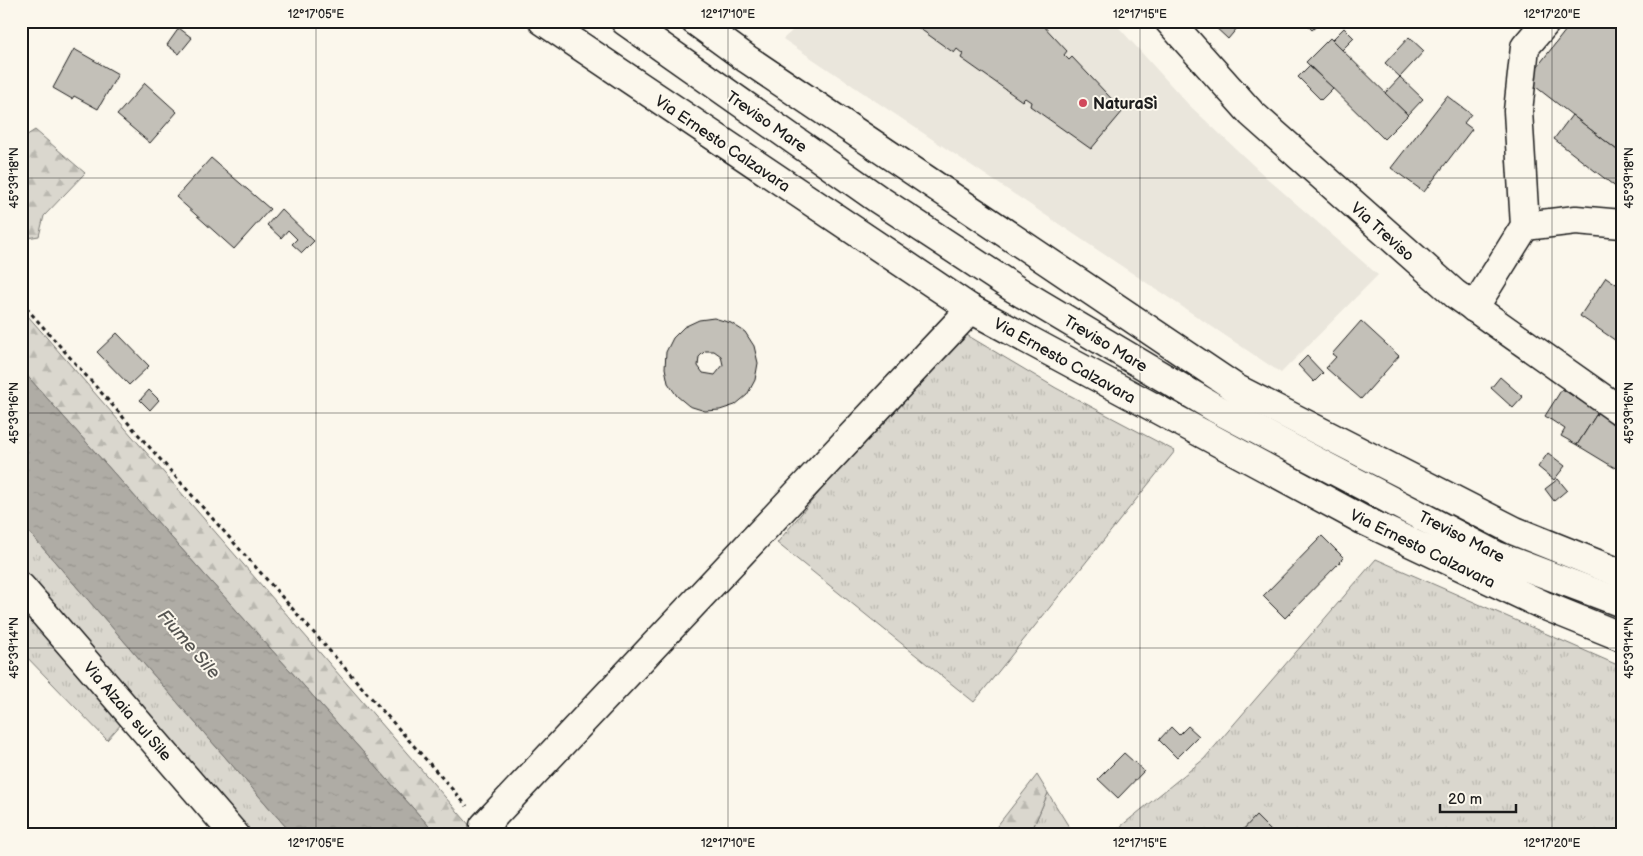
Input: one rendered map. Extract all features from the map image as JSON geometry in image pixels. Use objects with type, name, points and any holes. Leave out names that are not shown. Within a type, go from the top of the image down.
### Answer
[{"type":"main road","name":"Via Ernesto Calzavara","points":[[543,21],[971,309],[1363,520],[1543,605],[1622,637]]},
{"type":"main road","name":"Treviso Mare","points":[[625,21],[878,199],[1015,289],[1214,408],[1495,555],[1622,603]]},
{"type":"main road","name":"Treviso Mare","points":[[695,21],[747,59],[1237,389],[1515,531],[1622,574]]},
{"type":"main road","points":[[1474,308],[1525,226],[1518,111],[1525,47],[1547,21]]},
{"type":"main road","name":"Via Treviso","points":[[1170,22],[1251,113],[1455,294],[1622,412]]},
{"type":"main road","points":[[1525,226],[1576,220],[1622,224]]},
{"type":"main road","points":[[484,826],[971,309]]},
{"type":"main road","name":"Via Alzaia sul Sile","points":[[21,587],[235,835]]},
{"type":"path","points":[[21,302],[484,826]]},
{"type":"shaded area","points":[[803,21],[1113,21],[1188,104],[1269,180],[1378,275],[1281,373],[783,39]]},
{"type":"green space","points":[[35,130],[85,173],[44,216],[39,236],[21,239],[21,139]]},
{"type":"green space","points":[[21,308],[478,835],[437,835],[21,369]]},
{"type":"green space","points":[[955,328],[1056,388],[1175,451],[974,702],[777,543]]},
{"type":"green space","points":[[21,523],[293,835],[219,835],[123,722],[107,740],[21,651]]},
{"type":"green space","points":[[1376,559],[1622,667],[1622,835],[1110,835],[1204,759]]},
{"type":"green space","points":[[1037,775],[1048,793],[1030,835],[990,835]]},
{"type":"green space","points":[[1048,793],[1074,835],[1030,835]]},
{"type":"water","name":"Fiume Sile","points":[[21,369],[437,835],[293,835],[21,523]]},
{"type":"building","points":[[909,21],[1039,21],[1067,51],[1064,55],[1069,60],[1072,57],[1123,111],[1091,149],[1030,106],[1031,102],[1025,98],[1022,101],[961,58],[963,54],[957,49],[954,53]]},
{"type":"building","points":[[1216,21],[1243,21],[1228,39],[1213,25]]},
{"type":"building","points":[[1303,21],[1322,21],[1312,30]]},
{"type":"building","points":[[1573,21],[1622,21],[1622,154],[1527,80]]},
{"type":"building","points":[[179,28],[192,38],[179,54],[167,45]]},
{"type":"building","points":[[1344,28],[1354,38],[1342,50],[1332,40]]},
{"type":"building","points":[[1409,37],[1424,51],[1400,77],[1385,63]]},
{"type":"building","points":[[1330,38],[1408,115],[1384,139],[1306,62]]},
{"type":"building","points":[[74,49],[118,74],[98,109],[74,96],[72,99],[53,88]]},
{"type":"building","points":[[1309,66],[1333,88],[1321,100],[1298,77]]},
{"type":"building","points":[[1400,77],[1423,99],[1408,115],[1385,93]]},
{"type":"building","points":[[145,83],[177,112],[150,143],[117,115]]},
{"type":"building","points":[[1447,96],[1471,114],[1464,123],[1472,129],[1424,192],[1391,168]]},
{"type":"building","points":[[1572,115],[1622,154],[1622,192],[1554,139]]},
{"type":"building","points":[[211,158],[270,209],[234,249],[176,197]]},
{"type":"building","points":[[281,209],[314,241],[302,253],[292,244],[297,239],[288,230],[281,238],[267,225]]},
{"type":"building","points":[[1606,277],[1622,288],[1622,345],[1580,316]]},
{"type":"building","points":[[714,318],[731,323],[745,332],[754,346],[758,363],[755,380],[747,395],[735,405],[720,410],[705,411],[689,406],[677,396],[668,383],[665,368],[666,352],[673,338],[684,327],[699,320]],"holes":[[[705,351],[714,351],[721,356],[723,365],[715,375],[703,373],[698,366],[699,357]]]},
{"type":"building","points":[[1361,321],[1399,356],[1361,399],[1326,368],[1336,357],[1332,354]]},
{"type":"building","points":[[117,333],[149,366],[129,385],[97,352]]},
{"type":"building","points":[[1307,356],[1323,373],[1314,382],[1298,365]]},
{"type":"building","points":[[1500,377],[1523,397],[1513,408],[1491,388]]},
{"type":"building","points":[[1562,389],[1598,412],[1577,445],[1561,436],[1565,429],[1545,416]]},
{"type":"building","points":[[149,390],[159,400],[150,410],[140,400]]},
{"type":"building","points":[[1598,412],[1622,427],[1622,457],[1615,468],[1577,445]]},
{"type":"building","points":[[1548,453],[1565,466],[1554,480],[1538,467]]},
{"type":"building","points":[[1558,479],[1567,490],[1554,501],[1545,489]]},
{"type":"building","points":[[1322,536],[1344,558],[1285,618],[1263,596]]},
{"type":"building","points":[[1188,726],[1199,736],[1177,758],[1159,740],[1171,727],[1179,735]]},
{"type":"building","points":[[1124,753],[1144,771],[1118,798],[1098,779]]},
{"type":"building","points":[[1256,816],[1275,835],[1238,835]]},
{"type":"place","name":"NaturaSì","points":[[1083,103]]}]
